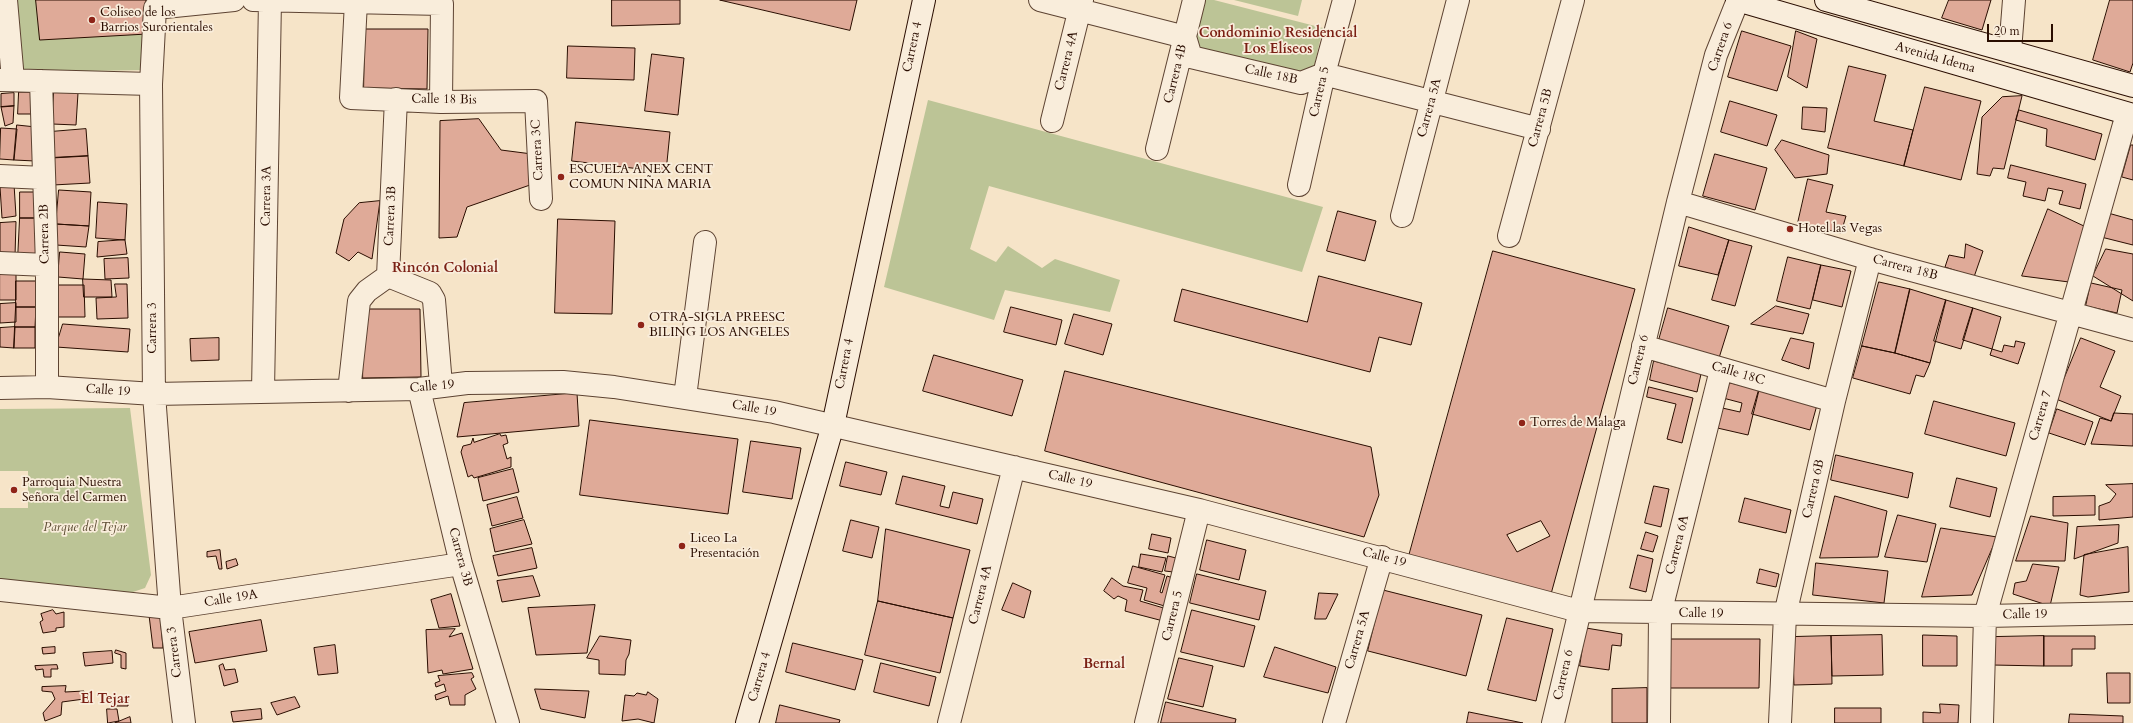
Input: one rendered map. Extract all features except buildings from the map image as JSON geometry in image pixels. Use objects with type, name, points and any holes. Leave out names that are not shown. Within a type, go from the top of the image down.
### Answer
[{"type":"street","points":[[6,0],[6,80],[152,84]]},
{"type":"street","name":"Carrera 3","points":[[184,723],[170,608],[154,394],[152,84],[155,8],[234,0]]},
{"type":"street","points":[[253,0],[442,4],[441,102]]},
{"type":"street","name":"Carrera 3A","points":[[263,391],[270,0]]},
{"type":"street","name":"Carrera 4","points":[[747,723],[833,425],[924,0]]},
{"type":"street","points":[[1040,0],[1080,5],[1185,37]]},
{"type":"street","name":"Carrera 4B","points":[[1157,149],[1194,0]]},
{"type":"street","name":"Carrera 5","points":[[1299,185],[1324,74],[1344,0]]},
{"type":"street","name":"Carrera 5A","points":[[1402,216],[1458,0]]},
{"type":"street","name":"Carrera 5B","points":[[1509,236],[1573,0]]},
{"type":"street","name":"Avenida Idema","points":[[1737,0],[2130,114]]},
{"type":"street","name":"Carrera 6","points":[[1553,723],[1678,202],[1716,55],[1737,0]]},
{"type":"street","name":"Avenida Idema","points":[[1826,0],[2133,86]]},
{"type":"street","points":[[2010,51],[2014,0]]},
{"type":"street","name":"Calle 18 Bis","points":[[356,2],[351,98],[441,102],[536,101]]},
{"type":"street","name":"Carrera 4A","points":[[1052,121],[1080,5]]},
{"type":"street","name":"Calle 18B","points":[[1185,37],[1191,57],[1301,83],[1324,74]]},
{"type":"street","points":[[1324,74],[1538,129]]},
{"type":"street","name":"Carrera 2B","points":[[41,80],[47,265],[47,387]]},
{"type":"street","name":"Carrera 3B","points":[[388,276],[396,99]]},
{"type":"street","name":"Carrera 3C","points":[[536,101],[540,199]]},
{"type":"street","name":"Carrera 7","points":[[1982,723],[1985,616],[2070,313],[2130,114]]},
{"type":"street","points":[[0,176],[44,178]]},
{"type":"street","name":"Carrera 18B","points":[[1678,202],[1870,258],[2133,330]]},
{"type":"street","points":[[685,397],[705,242]]},
{"type":"street","name":"Carrera 6B","points":[[1780,723],[1785,615],[1834,401],[1870,258]]},
{"type":"street","points":[[0,263],[47,265]]},
{"type":"street","points":[[349,391],[360,301],[366,291],[388,276],[430,293],[434,300],[440,385]]},
{"type":"street","name":"Calle 18C","points":[[1643,346],[1721,370],[1834,401]]},
{"type":"street","name":"Carrera 6A","points":[[1659,723],[1660,614],[1721,370]]},
{"type":"street","name":"Calle 19","points":[[0,388],[47,387],[154,394],[419,389],[440,385],[563,382],[614,387],[774,412],[1200,510],[1382,557],[1579,611],[1660,614],[1985,616],[2133,613]]},
{"type":"street","name":"Carrera 3B","points":[[419,389],[461,564],[508,723]]},
{"type":"street","name":"Carrera 4A","points":[[949,723],[1014,467]]},
{"type":"street","name":"Carrera 5","points":[[1146,723],[1200,510]]},
{"type":"street","name":"Carrera 5A","points":[[1336,723],[1382,557]]},
{"type":"street","name":"Calle 19A","points":[[0,590],[170,608],[461,564]]},
{"type":"green space","points":[[16,0],[204,0],[152,7],[151,70],[21,72]]},
{"type":"green space","points":[[1204,0],[1214,0],[1323,28],[1311,79],[1188,47]]},
{"type":"green space","points":[[1234,0],[1302,0],[1298,16]]},
{"type":"green space","points":[[928,100],[1323,207],[1302,272],[989,186],[970,249],[996,262],[1008,246],[1042,268],[1055,259],[1120,280],[1110,312],[1005,290],[994,320],[884,287]]},
{"type":"green space","name":"Parque del Tejar","points":[[130,408],[151,575],[145,588],[130,593],[0,582],[0,508],[28,508],[28,471],[0,471],[0,409]]},
{"type":"place","name":"Coliseo de los Barrios Surorientales","points":[[92,20]]},
{"type":"place","name":"ESCUELA ANEX CENT COMUN NIÑA MARIA","points":[[561,177]]},
{"type":"place","name":"Hotel las Vegas","points":[[1790,229]]},
{"type":"place","name":"OTRA-SIGLA PREESC BILING LOS ANGELES","points":[[641,325]]},
{"type":"place","name":"Torres de Malaga","points":[[1522,423]]},
{"type":"place","name":"Parroquia Nuestra Señora del Carmen","points":[[14,490]]},
{"type":"place","name":"Liceo La Presentación","points":[[682,546]]},
{"type":"district","name":"Condominio Residencial Los Elíseos","points":[[1278,42]]},
{"type":"district","name":"Rincón Colonial","points":[[445,269]]},
{"type":"district","name":"Bernal","points":[[1104,665]]},
{"type":"district","name":"El Tejar","points":[[105,700]]}]
